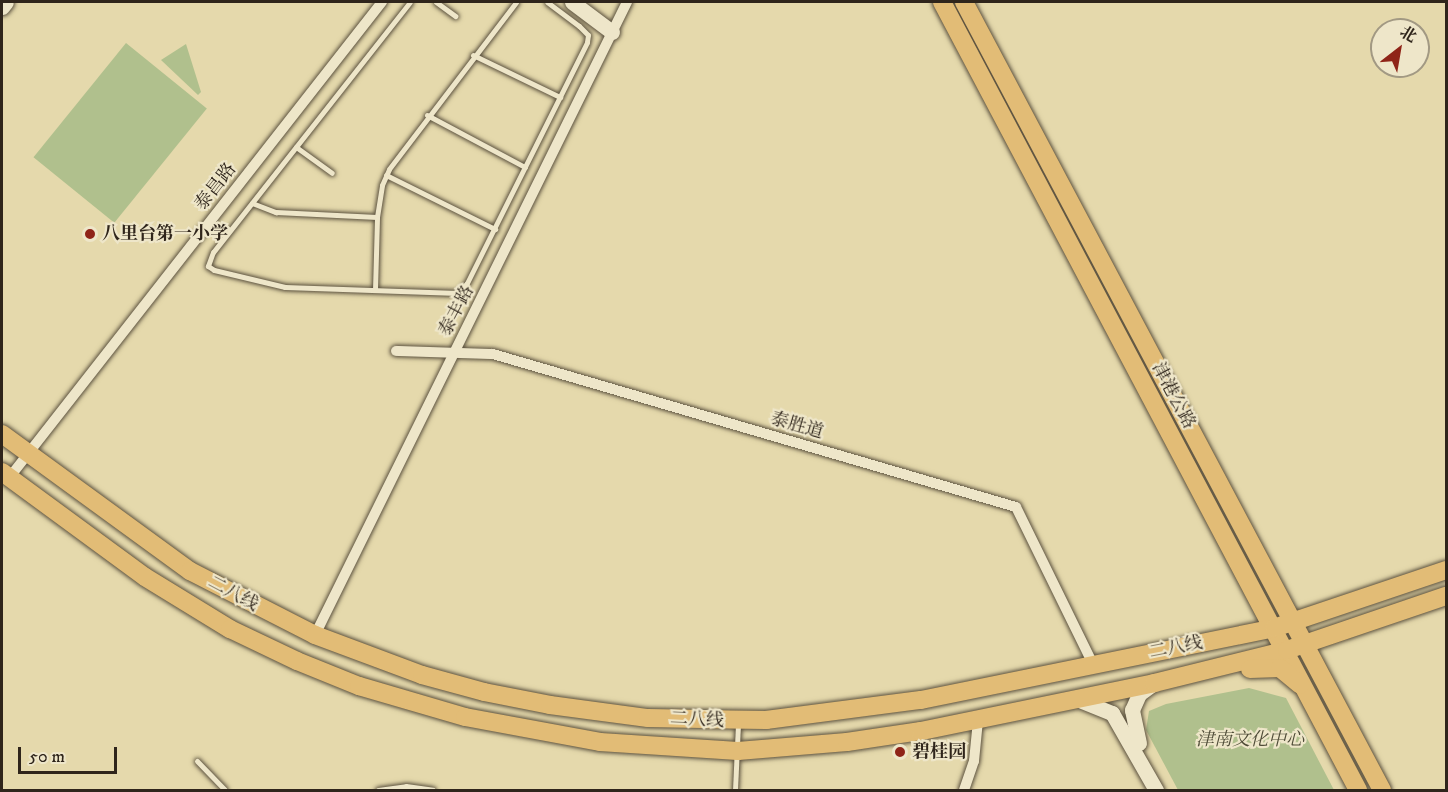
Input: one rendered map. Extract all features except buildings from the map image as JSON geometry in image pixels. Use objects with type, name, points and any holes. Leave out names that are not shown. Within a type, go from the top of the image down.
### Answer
[{"type":"main road","name":"津港公路","points":[[942,2],[1288,638]]},
{"type":"main road","name":"津港公路","points":[[964,2],[1288,638],[1308,693],[1358,790]]},
{"type":"main road","name":"二八线","points":[[2,434],[190,571],[315,636],[422,675],[484,692],[608,714],[738,722],[921,700],[1248,634],[1288,638],[1446,570]]},
{"type":"main road","name":"二八线","points":[[5,475],[136,571],[195,608],[269,648],[359,686],[529,732],[600,742],[738,751],[847,742],[978,720],[1154,683],[1288,638],[1446,596]]},
{"type":"main road","points":[[1288,638],[1348,743],[1378,783]]},
{"type":"main road","points":[[1154,683],[1269,666],[1288,674],[1308,693]]},
{"type":"street","points":[[2,7],[6,2]]},
{"type":"street","name":"泰昌路","points":[[5,475],[27,454],[382,2]]},
{"type":"street","points":[[572,2],[614,28]]},
{"type":"street","points":[[586,2],[614,28]]},
{"type":"street","name":"泰丰路","points":[[315,636],[454,351],[499,267],[627,2]]},
{"type":"street","name":"泰胜道","points":[[396,351],[493,354],[1016,507],[1093,664]]},
{"type":"street","points":[[1154,683],[1139,694],[1131,719],[1138,741],[1164,790]]},
{"type":"street","points":[[1077,699],[1112,713],[1155,790]]},
{"type":"street","points":[[964,790],[974,761],[978,720]]},
{"type":"lane","points":[[410,2],[252,203],[209,260],[208,266],[214,270],[285,287],[458,293],[467,284],[495,229],[588,35],[547,2]]},
{"type":"lane","points":[[436,2],[455,16]]},
{"type":"lane","points":[[375,290],[377,217],[386,175],[427,116],[516,2]]},
{"type":"lane","points":[[473,56],[560,97]]},
{"type":"lane","points":[[427,116],[525,167]]},
{"type":"lane","points":[[296,147],[332,173]]},
{"type":"lane","points":[[386,175],[495,229]]},
{"type":"lane","points":[[252,203],[276,212],[377,217]]},
{"type":"lane","points":[[735,790],[738,722]]},
{"type":"lane","points":[[197,760],[225,790]]},
{"type":"lane","points":[[378,790],[406,786],[433,790]]},
{"type":"green space","points":[[126,43],[207,108],[114,223],[33,157]]},
{"type":"green space","points":[[186,44],[201,92],[198,95],[161,60]]},
{"type":"green space","name":"津南文化中心","points":[[1249,688],[1286,698],[1334,790],[1178,790],[1146,730],[1149,711],[1166,704]]},
{"type":"place","name":"八里台第一小学","points":[[90,234]]},
{"type":"place","name":"碧桂园","points":[[900,752]]}]
